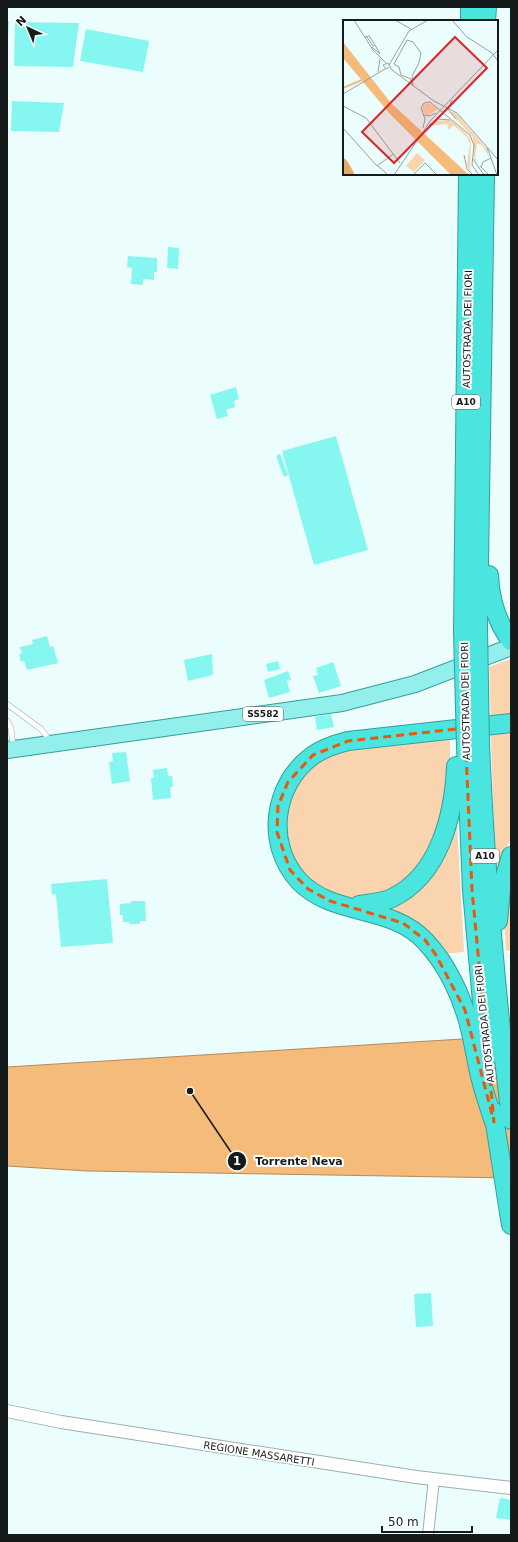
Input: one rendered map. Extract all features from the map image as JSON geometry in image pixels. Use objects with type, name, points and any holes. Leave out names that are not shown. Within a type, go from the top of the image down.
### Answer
[{"type":"highway","points":[[470,7],[470,20]]},
{"type":"highway","points":[[486,20],[487,7]]},
{"type":"highway","name":"AUTOSTRADA DEI FIORI","points":[[468,175],[471,630],[463,683],[467,745],[484,849],[486,970],[503,1121],[511,1225]]},
{"type":"highway","name":"AUTOSTRADA DEI FIORI","points":[[467,745],[471,630],[480,487],[485,175]]},
{"type":"highway","points":[[480,487],[488,539],[489,588],[492,602],[506,634]]},
{"type":"highway","points":[[503,1121],[480,1076],[465,1010],[446,970],[425,940],[403,923],[391,918],[330,901],[308,889],[290,870],[284,858],[277,832],[278,806],[288,782],[296,771],[313,755],[336,744],[348,741],[511,723]]},
{"type":"highway","points":[[350,907],[381,902],[401,893],[424,871],[433,858],[450,819],[455,787],[467,745]]},
{"type":"highway","points":[[486,970],[501,890],[511,856]]},
{"type":"main road","name":"SS582","points":[[10,749],[342,703],[415,684],[511,647]]},
{"type":"street","name":"REGIONE MASSARETTI","points":[[7,1411],[62,1422],[434,1479],[511,1488]]},
{"type":"street","points":[[428,1535],[434,1479]]},
{"type":"lane","points":[[7,704],[42,729],[51,743]]},
{"type":"lane","points":[[7,721],[11,728],[10,749]]},
{"type":"highlighted area","points":[[465,728],[472,890],[494,1122],[465,1010],[436,955],[425,940],[403,923],[330,901],[308,889],[290,870],[277,832],[278,806],[288,782],[313,755],[348,741]]},
{"type":"shaded area","points":[[511,659],[511,717],[491,719],[489,667]]},
{"type":"shaded area","points":[[511,733],[511,838],[499,865],[495,870],[491,735]]},
{"type":"shaded area","points":[[450,739],[450,775],[444,813],[425,860],[394,890],[360,898],[348,897],[324,890],[303,873],[294,861],[286,844],[283,827],[288,798],[303,774],[323,758],[348,749]]},
{"type":"shaded area","points":[[451,824],[457,824],[464,952],[442,954],[386,910]]},
{"type":"shaded area","points":[[511,872],[511,950],[506,951],[504,920]]},
{"type":"shaded area","points":[[511,1036],[511,1178],[87,1171],[7,1166],[7,1067]]},
{"type":"building","points":[[7,21],[9,21],[8,37],[7,37]]},
{"type":"building","points":[[15,22],[79,23],[73,67],[14,66]]},
{"type":"building","points":[[86,29],[149,41],[143,72],[80,61]]},
{"type":"building","points":[[12,101],[64,103],[59,132],[11,131]]},
{"type":"building","points":[[168,247],[179,248],[178,269],[167,268]]},
{"type":"building","points":[[128,256],[157,258],[157,272],[154,272],[154,280],[143,279],[143,285],[131,284],[132,268],[127,267]]},
{"type":"building","points":[[236,387],[239,399],[234,401],[235,407],[226,410],[228,416],[217,419],[210,395]]},
{"type":"building","points":[[336,436],[368,550],[314,565],[282,451]]},
{"type":"building","points":[[280,454],[288,475],[284,477],[277,459],[277,455]]},
{"type":"building","points":[[47,636],[50,647],[53,646],[58,663],[27,670],[24,661],[21,662],[19,654],[22,653],[20,647],[33,644],[32,640]]},
{"type":"building","points":[[212,654],[213,675],[188,681],[184,660]]},
{"type":"building","points":[[278,661],[280,669],[268,672],[266,664]]},
{"type":"building","points":[[333,662],[341,686],[319,693],[313,676],[318,675],[316,668]]},
{"type":"building","points":[[288,671],[291,680],[287,681],[290,692],[269,698],[264,680]]},
{"type":"building","points":[[331,714],[334,727],[317,730],[315,717]]},
{"type":"building","points":[[126,752],[130,781],[112,784],[109,762],[113,761],[112,753]]},
{"type":"building","points":[[167,768],[168,776],[172,776],[173,787],[170,787],[171,798],[153,800],[151,778],[154,778],[153,770]]},
{"type":"building","points":[[107,879],[113,943],[61,947],[56,894],[52,895],[51,884]]},
{"type":"building","points":[[131,901],[145,901],[146,921],[140,921],[140,924],[129,924],[129,922],[123,922],[123,915],[120,915],[120,904],[131,903]]},
{"type":"building","points":[[431,1293],[433,1326],[416,1327],[414,1294]]},
{"type":"building","points":[[500,1498],[511,1500],[511,1520],[496,1518]]},
{"type":"place","name":"Torrente Neva","points":[[190,1091]]}]
